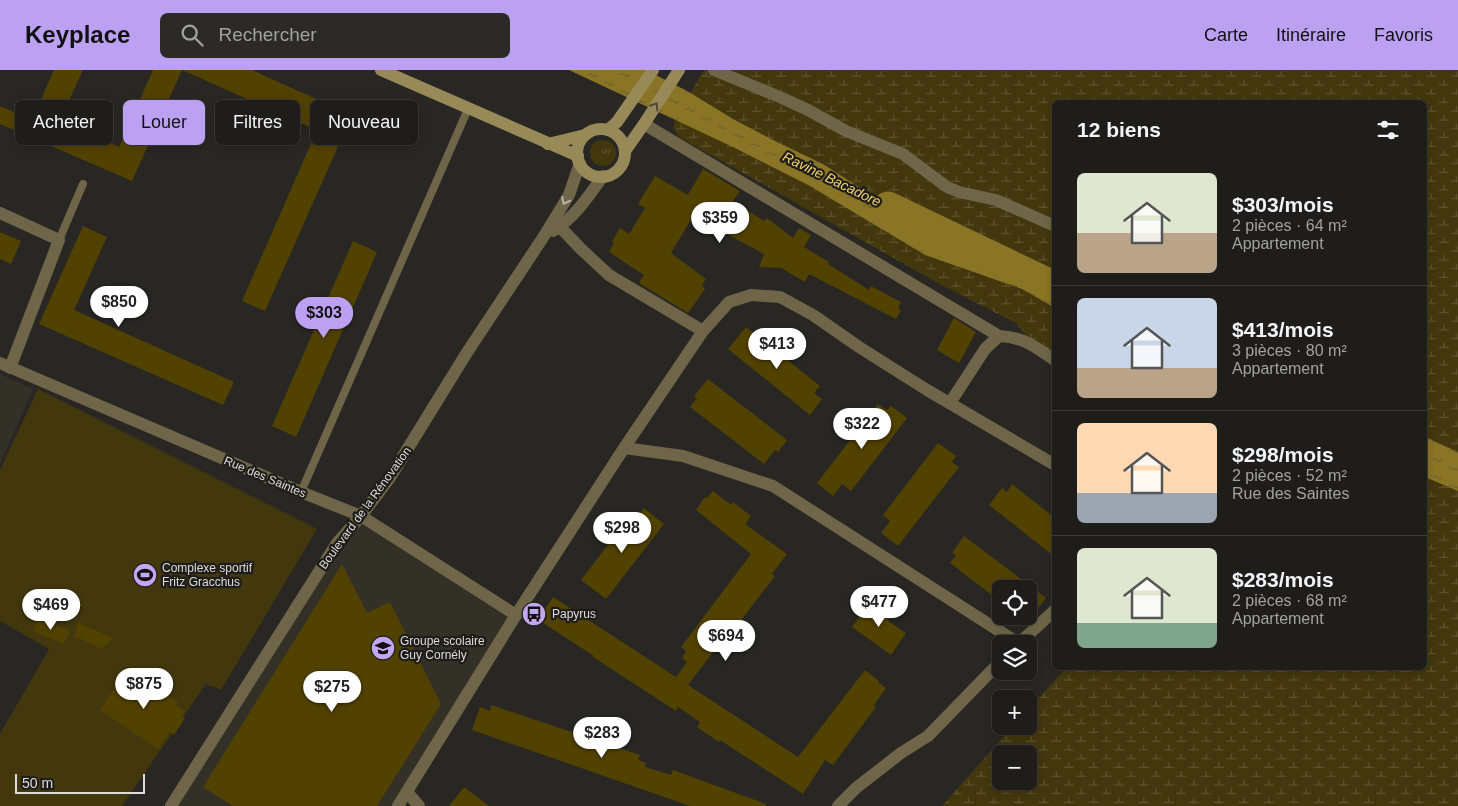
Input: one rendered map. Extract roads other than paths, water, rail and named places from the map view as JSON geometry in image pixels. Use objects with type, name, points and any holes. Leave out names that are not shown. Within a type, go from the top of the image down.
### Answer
[{"type":"main road","points":[[381,70],[548,144],[579,160],[588,172],[593,175],[603,176],[612,174],[622,164],[625,150],[624,144],[612,126]]},
{"type":"main road","points":[[548,144],[612,126],[653,70]]},
{"type":"main road","points":[[625,150],[677,73]]},
{"type":"main road","points":[[579,160],[578,147],[585,135]]},
{"type":"street","points":[[714,70],[799,106],[860,137],[903,154],[947,187],[959,192],[996,200],[1052,225]]},
{"type":"street","points":[[644,124],[999,336],[1020,339],[1052,358]]},
{"type":"street","name":"Boulevard de la Rénovation","points":[[171,806],[337,543],[361,516],[389,478],[466,354],[544,236],[569,195],[579,160]]},
{"type":"street","name":"Boulevard de la Rénovation","points":[[544,236],[560,226],[583,203],[603,176]]},
{"type":"street","points":[[0,213],[59,240],[5,366]]},
{"type":"street","points":[[560,226],[609,275],[703,331]]},
{"type":"street","points":[[398,806],[516,615],[624,448],[703,331],[729,302],[751,295],[780,297],[813,315],[859,347],[950,404],[1052,463]]},
{"type":"street","points":[[950,404],[985,349],[999,336]]},
{"type":"street","name":"Rue des Saintes","points":[[5,366],[361,516],[516,615]]},
{"type":"street","points":[[624,448],[683,456],[773,486],[1004,635]]},
{"type":"street","points":[[1028,635],[1052,613]]},
{"type":"street","points":[[838,806],[856,788],[901,753],[928,736],[992,670]]},
{"type":"street","points":[[407,792],[419,806]]},
{"type":"lane","points":[[301,492],[468,109]]},
{"type":"lane","points":[[59,240],[83,184]]},
{"type":"water","points":[[569,70],[646,70],[689,92],[733,119],[823,164],[865,191],[923,223],[978,250],[991,245],[1052,274],[1052,306],[1022,289],[925,255],[810,186],[735,148]]},
{"type":"water","points":[[1427,438],[1458,452],[1458,491],[1427,478]]},
{"type":"waterway","name":"Ravine Bacadore","points":[[888,207],[1052,286]]},
{"type":"place","name":"Complexe sportif Fritz Gracchus","points":[[145,575]]},
{"type":"place","name":"Papyrus","points":[[534,614]]},
{"type":"place","name":"Groupe scolaire Guy Cornély","points":[[383,648]]}]
